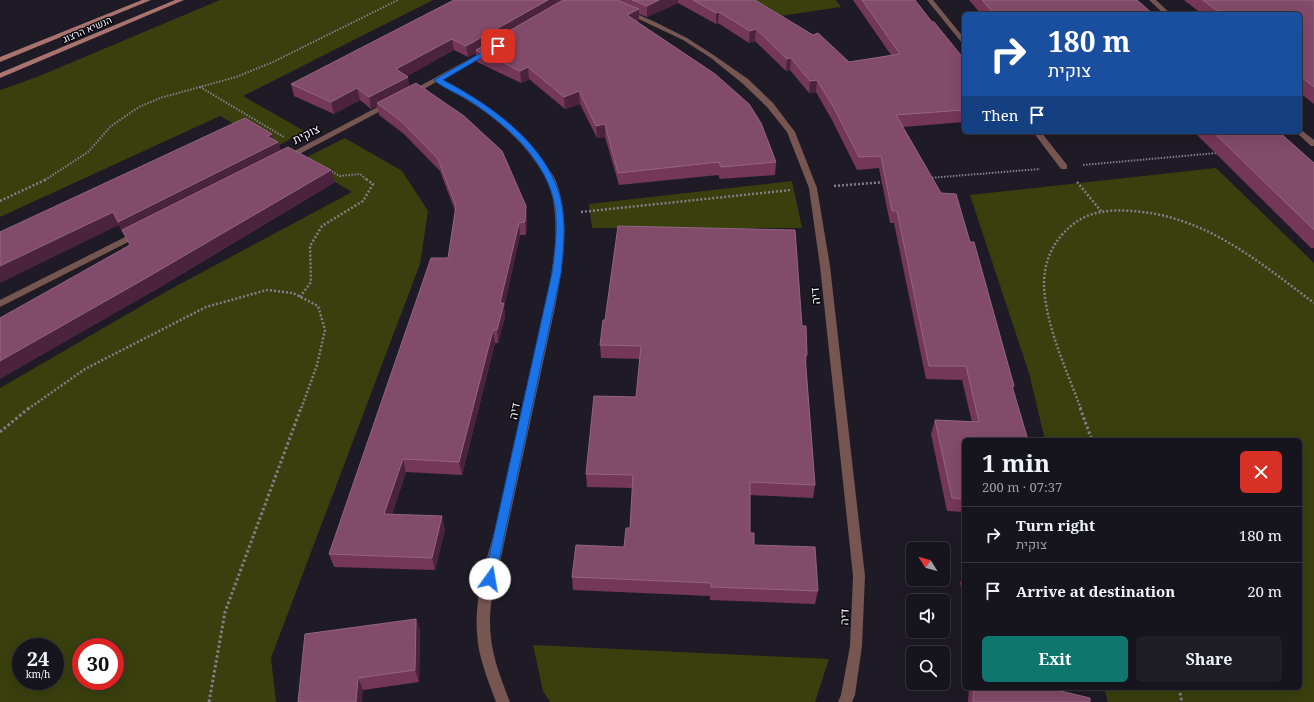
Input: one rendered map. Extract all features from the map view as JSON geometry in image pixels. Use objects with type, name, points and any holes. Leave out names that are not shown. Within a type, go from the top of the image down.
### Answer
[{"type":"street","name":"הנשיא הרצוג","points":[[0,60],[148,0]]},
{"type":"street","name":"הנשיא הרצוג","points":[[0,76],[181,0]]},
{"type":"street","points":[[930,0],[962,40]]},
{"type":"street","points":[[1152,0],[1166,12]]},
{"type":"street","name":"דיה","points":[[616,8],[685,38],[746,81],[770,105],[791,132],[813,188],[825,266],[859,576],[856,646],[848,695],[845,702]]},
{"type":"street","name":"צוקית","points":[[275,163],[438,80],[496,46]]},
{"type":"street","name":"דיה","points":[[438,80],[467,95],[491,112],[514,132],[536,155],[551,180],[559,214],[560,234],[556,273],[516,465],[483,607],[483,634],[490,666],[503,702]]},
{"type":"street","points":[[1302,133],[1314,144]]},
{"type":"street","points":[[1038,134],[1064,167]]},
{"type":"street","points":[[0,304],[148,228]]},
{"type":"path","points":[[0,200],[25,190],[54,175],[88,152],[111,126],[139,107],[160,98],[236,77],[273,62],[398,0]]},
{"type":"path","points":[[200,87],[304,148],[328,169],[340,176],[360,174],[373,184],[363,201],[322,226],[310,246],[311,282],[300,297]]},
{"type":"path","points":[[923,179],[1220,153]]},
{"type":"path","points":[[1064,167],[1101,211]]},
{"type":"path","points":[[559,214],[891,181]]},
{"type":"path","points":[[1091,438],[1056,341],[1045,297],[1045,271],[1052,246],[1063,232],[1079,219],[1101,211],[1140,210],[1168,216],[1200,226],[1242,250],[1314,303]]},
{"type":"path","points":[[0,432],[19,415],[85,369],[206,307],[267,290],[293,293],[318,306],[325,330],[319,358],[225,612],[209,702]]},
{"type":"path","points":[[1179,690],[1182,702]]},
{"type":"green space","points":[[220,0],[433,0],[243,96],[304,131],[276,147],[220,116],[0,217],[0,90],[37,77]]},
{"type":"green space","points":[[750,0],[836,0],[841,7],[780,16]]},
{"type":"green space","points":[[345,138],[402,171],[428,211],[420,264],[271,658],[276,702],[0,702],[0,388],[169,290],[352,192],[299,161]]},
{"type":"green space","points":[[1216,168],[1314,263],[1314,702],[1108,702],[1105,690],[1302,690],[1302,438],[1045,438],[1029,373],[970,195]]},
{"type":"green space","points":[[792,181],[802,228],[592,228],[589,204]]},
{"type":"green space","points":[[533,645],[829,659],[815,702],[550,702],[543,691]]},
{"type":"building","points":[[454,0],[548,0],[466,46],[452,39],[396,69],[408,77],[369,97],[357,88],[331,102],[291,84]]},
{"type":"building","points":[[563,0],[617,0],[639,9],[627,15],[715,74],[749,104],[761,123],[776,162],[721,167],[719,162],[618,173],[605,124],[596,126],[579,91],[564,97],[528,67],[520,71],[476,50]]},
{"type":"building","points":[[632,0],[659,0],[647,6]]},
{"type":"building","points":[[693,0],[755,0],[813,35],[818,33],[849,62],[900,54],[862,0],[915,0],[962,57],[962,110],[896,115],[941,193],[956,194],[970,242],[974,242],[1027,438],[962,438],[962,499],[952,498],[935,420],[979,422],[966,366],[929,366],[897,211],[892,211],[881,156],[859,157],[834,108],[817,80],[810,81],[791,58],[787,59],[756,29],[750,31],[719,12],[716,13]]},
{"type":"building","points":[[982,0],[1137,0],[1151,12],[992,12]]},
{"type":"building","points":[[1203,0],[1314,0],[1314,87],[1302,78],[1302,12],[1218,12]]},
{"type":"building","points":[[416,83],[464,116],[502,151],[526,206],[525,222],[519,223],[500,303],[504,303],[497,330],[493,330],[459,462],[403,459],[384,514],[442,516],[432,558],[329,554],[431,258],[448,258],[456,206],[438,159],[401,121],[377,103]]},
{"type":"building","points":[[245,118],[272,134],[267,136],[278,142],[118,222],[113,212],[0,266],[0,232]]},
{"type":"building","points":[[1215,134],[1281,134],[1314,163],[1314,230]]},
{"type":"building","points":[[288,147],[331,170],[0,361],[0,318],[130,245],[122,230]]},
{"type":"building","points":[[618,226],[795,230],[802,326],[806,326],[807,355],[805,355],[815,485],[750,482],[750,533],[754,533],[754,545],[815,547],[818,591],[711,587],[711,583],[572,577],[576,545],[624,547],[626,528],[630,528],[633,475],[586,474],[594,396],[636,397],[641,346],[600,345],[603,320],[605,320]]},
{"type":"building","points":[[416,619],[415,670],[358,678],[356,702],[298,702],[305,634]]},
{"type":"building","points":[[974,690],[1056,690],[1090,698],[1090,702],[973,702]]},
{"type":"route","points":[[490,579],[516,465],[556,273],[560,234],[558,206],[551,180],[536,155],[514,132],[491,112],[467,95],[438,80],[498,46]]}]
